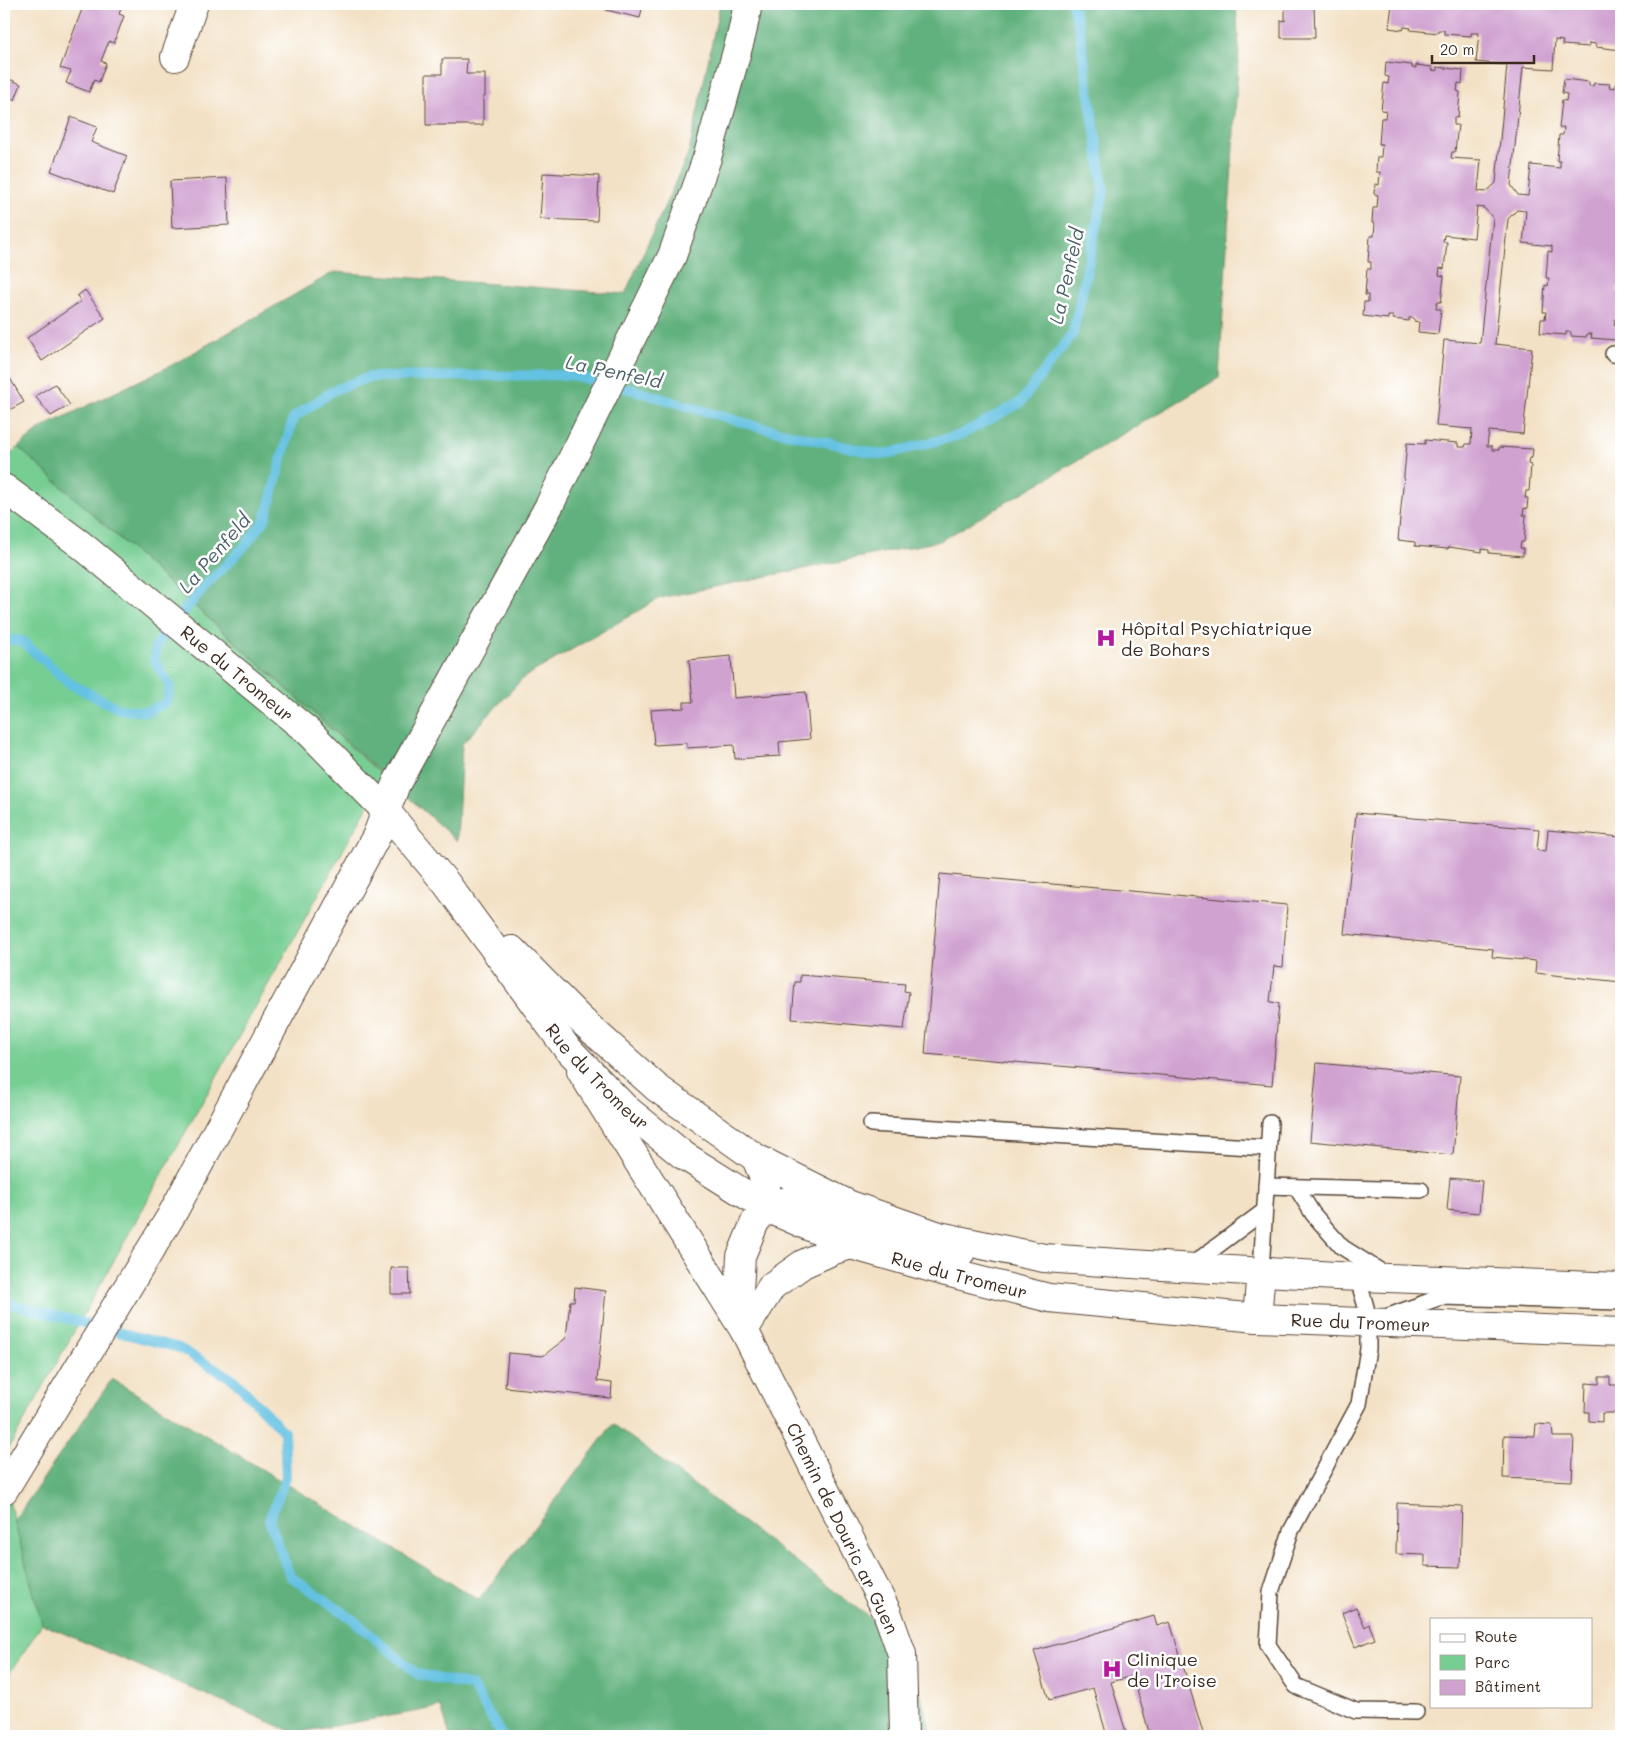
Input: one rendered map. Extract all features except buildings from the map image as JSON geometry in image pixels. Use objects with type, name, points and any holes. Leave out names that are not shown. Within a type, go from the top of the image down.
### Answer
[{"type":"main road","points":[[175,57],[194,4]]},
{"type":"main road","points":[[4,1490],[171,1216],[377,835],[396,784],[549,506],[672,256],[707,158],[742,33],[748,4]]},
{"type":"main road","name":"Rue du Tromeur","points":[[4,488],[80,544],[310,733],[386,811],[446,883],[566,1047],[625,1108],[683,1155],[767,1208],[851,1245],[946,1272],[1049,1298],[1257,1318],[1621,1332]]},
{"type":"main road","name":"Rue du Tromeur","points":[[446,883],[581,1020],[657,1088],[756,1158],[850,1205],[939,1236],[1044,1258],[1188,1268],[1621,1287]]},
{"type":"main road","name":"Chemin de Douric ar Guen","points":[[566,1047],[744,1330],[887,1612],[902,1654],[904,1736]]},
{"type":"main road","points":[[756,1158],[766,1184],[767,1208],[801,1196],[830,1213],[895,1238],[949,1252],[992,1260],[1044,1258]]},
{"type":"main road","name":"Chemin de Douric ar Guen","points":[[744,1330],[739,1292],[741,1256],[755,1222],[767,1208]]},
{"type":"main road","points":[[744,1330],[772,1286],[803,1264],[851,1245]]},
{"type":"main road","points":[[1257,1318],[1261,1271]]},
{"type":"lane","points":[[1261,1271],[1270,1123]]},
{"type":"lane","points":[[871,1124],[1268,1148]]},
{"type":"lane","points":[[1266,1186],[1421,1190]]},
{"type":"lane","points":[[1296,1187],[1313,1214],[1342,1247],[1390,1278]]},
{"type":"lane","points":[[1188,1268],[1264,1211]]},
{"type":"lane","points":[[1357,1276],[1366,1307],[1368,1323],[1368,1349],[1359,1404],[1291,1531],[1271,1592],[1268,1645],[1296,1686],[1356,1712],[1416,1712]]},
{"type":"lane","points":[[1368,1323],[1441,1297],[1621,1302]]},
{"type":"green space","points":[[720,4],[1236,4],[1239,48],[1219,378],[940,541],[660,598],[523,678],[462,744],[457,841],[18,447],[43,427],[172,365],[334,272],[625,294],[689,152]]},
{"type":"green space","points":[[18,447],[384,777],[4,1457],[4,462]]},
{"type":"green space","points":[[112,1379],[479,1600],[613,1424],[907,1646],[932,1736],[450,1736],[441,1707],[295,1733],[42,1624],[14,1521]]},
{"type":"green space","points":[[4,1482],[42,1624],[4,1682]]},
{"type":"waterway","name":"La Penfeld","points":[[4,639],[22,641],[69,683],[119,709],[146,712],[167,702],[170,686],[155,661],[156,645],[204,587],[243,548],[265,520],[293,418],[334,390],[369,377],[571,375],[633,390],[755,426],[882,455],[960,435],[1020,403],[1073,333],[1104,191],[1079,27],[1072,4]]},
{"type":"waterway","points":[[4,1302],[179,1348],[234,1380],[284,1432],[286,1477],[269,1520],[290,1576],[351,1618],[417,1674],[472,1686],[502,1736]]},
{"type":"place","name":"Hôpital Psychiatrique de Bohars","points":[[1106,638]]},
{"type":"place","name":"Clinique de l'Iroise","points":[[1112,1669]]}]
